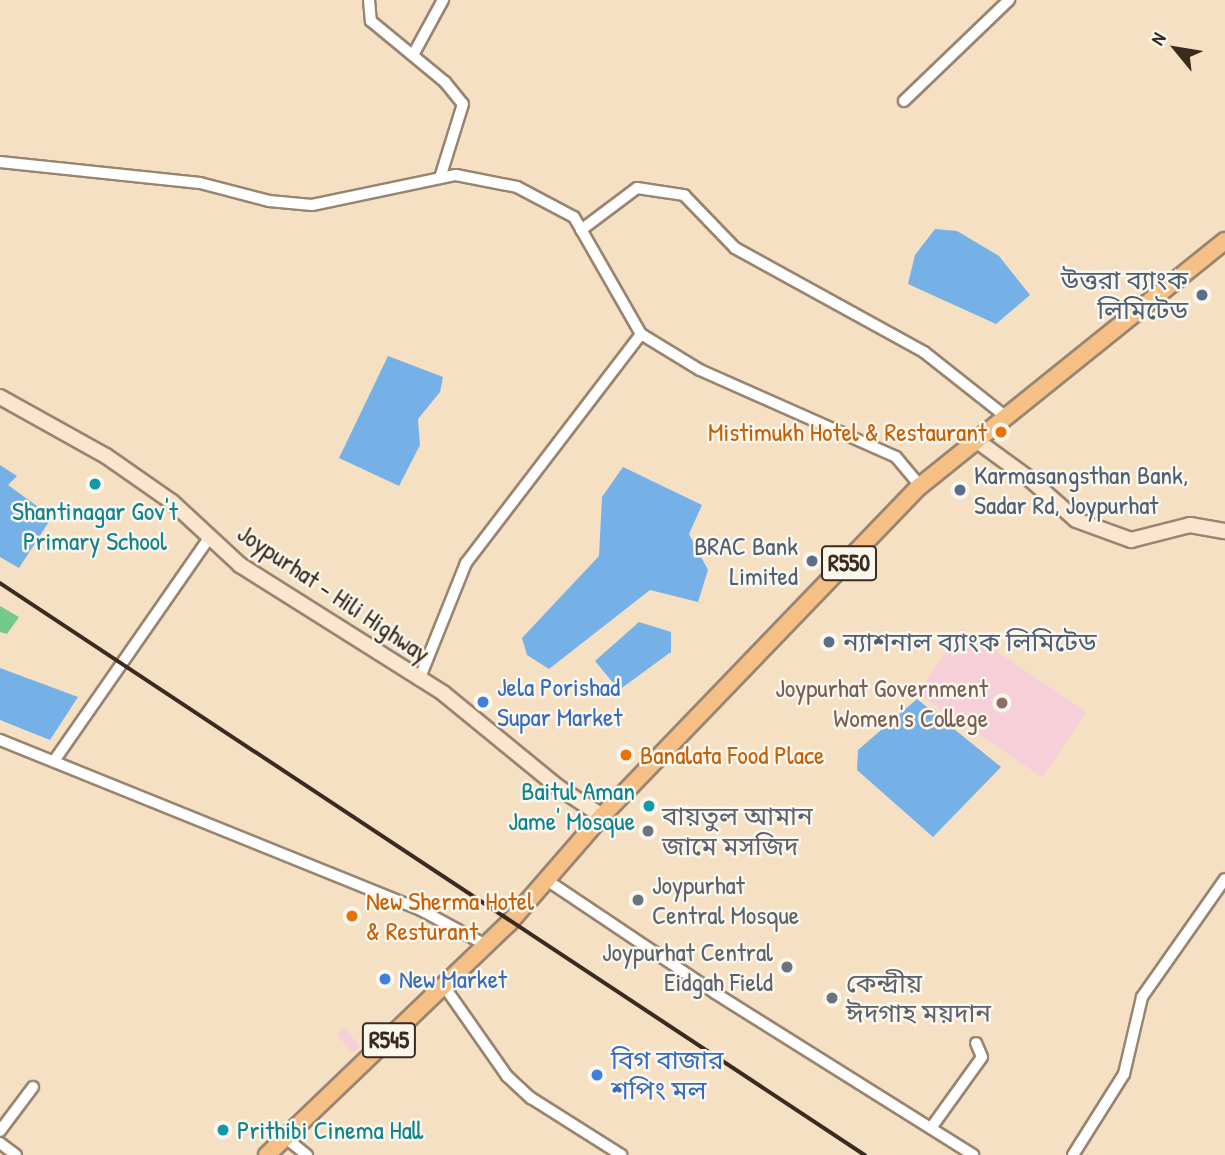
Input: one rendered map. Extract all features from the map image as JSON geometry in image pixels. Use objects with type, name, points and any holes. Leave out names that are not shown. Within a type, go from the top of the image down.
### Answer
[{"type":"main road","name":"R550","points":[[509,923],[602,816],[920,486],[1225,241]]},
{"type":"main road","name":"Joypurhat - Hili Highway","points":[[0,397],[106,456],[172,502],[240,565],[419,680],[602,816]]},
{"type":"main road","points":[[976,440],[1031,480],[1076,520],[1131,540],[1190,525],[1225,531]]},
{"type":"main road","name":"R545","points":[[267,1155],[287,1139],[509,923]]},
{"type":"street","points":[[369,0],[371,21],[413,55],[464,104],[440,178]]},
{"type":"street","points":[[413,55],[443,0]]},
{"type":"street","points":[[904,101],[1009,0]]},
{"type":"street","points":[[0,162],[200,183],[269,201],[312,205],[456,175],[517,187],[574,217],[641,334],[700,370],[896,457],[920,486]]},
{"type":"street","points":[[581,230],[637,188],[684,195],[735,248],[923,352],[1005,416]]},
{"type":"street","points":[[419,680],[466,563],[641,334]]},
{"type":"street","points":[[54,761],[209,538]]},
{"type":"street","points":[[0,740],[421,910],[486,945]]},
{"type":"street","points":[[1073,1155],[1124,1074],[1142,997],[1225,879]]},
{"type":"street","points":[[548,881],[715,993],[973,1155]]},
{"type":"street","points":[[444,985],[507,1076],[531,1098],[621,1155]]},
{"type":"street","points":[[931,1128],[982,1057],[976,1043]]},
{"type":"street","points":[[0,1130],[33,1087]]},
{"type":"street","points":[[287,1139],[307,1155]]},
{"type":"street","points":[[0,1143],[16,1155]]},
{"type":"shaded area","name":"Joypurhat Government Women's College","points":[[962,628],[1086,712],[1042,777],[918,693]]},
{"type":"shaded area","points":[[344,1028],[360,1046],[353,1053],[337,1035]]},
{"type":"green space","points":[[0,606],[19,617],[7,634],[0,632]]},
{"type":"water","points":[[935,229],[957,231],[999,256],[1030,295],[996,324],[908,284],[915,255]]},
{"type":"water","points":[[388,356],[443,377],[440,392],[418,419],[420,445],[399,486],[339,458]]},
{"type":"water","points":[[0,465],[17,476],[8,485],[52,517],[19,568],[0,557]]},
{"type":"water","points":[[623,467],[702,505],[689,534],[708,570],[698,602],[650,590],[549,669],[527,655],[522,638],[599,556],[602,497]]},
{"type":"water","points":[[639,622],[671,632],[671,652],[619,690],[595,661]]},
{"type":"water","points":[[0,668],[78,697],[50,740],[0,720]]},
{"type":"water","points":[[917,699],[1001,767],[933,837],[857,770],[858,750]]},
{"type":"railway","points":[[0,583],[865,1155]]},
{"type":"place","name":"উত্তরা ব্যাংক লিমিটেড","points":[[1202,295]]},
{"type":"place","name":"Mistimukh Hotel & Restaurant","points":[[1001,432]]},
{"type":"place","name":"Shantinagar Gov't Primary School","points":[[95,484]]},
{"type":"place","name":"Karmasangsthan Bank, Sadar Rd, Joypurhat","points":[[960,490]]},
{"type":"place","name":"BRAC Bank Limited","points":[[812,561]]},
{"type":"place","name":"ন্যাশনাল ব্যাংক লিমিটেড","points":[[829,642]]},
{"type":"place","name":"Jela Porishad Supar Market","points":[[483,702]]},
{"type":"place","name":"Joypurhat Government Women's College","points":[[1002,703]]},
{"type":"place","name":"Banalata Food Place","points":[[626,755]]},
{"type":"place","name":"Baitul Aman Jame' Mosque","points":[[649,806]]},
{"type":"place","name":"বায়তুল আমান জামে মসজিদ","points":[[648,831]]},
{"type":"place","name":"Joypurhat Central Mosque","points":[[638,900]]},
{"type":"place","name":"New Sherma Hotel & Resturant","points":[[352,916]]},
{"type":"place","name":"Joypurhat Central Eidgah Field","points":[[787,967]]},
{"type":"place","name":"New Market","points":[[385,979]]},
{"type":"place","name":"কেন্দ্রীয় ঈদগাহ ময়দান","points":[[832,998]]},
{"type":"place","name":"বিগ বাজার শপিং মল","points":[[597,1075]]},
{"type":"place","name":"Prithibi Cinema Hall","points":[[223,1130]]}]
